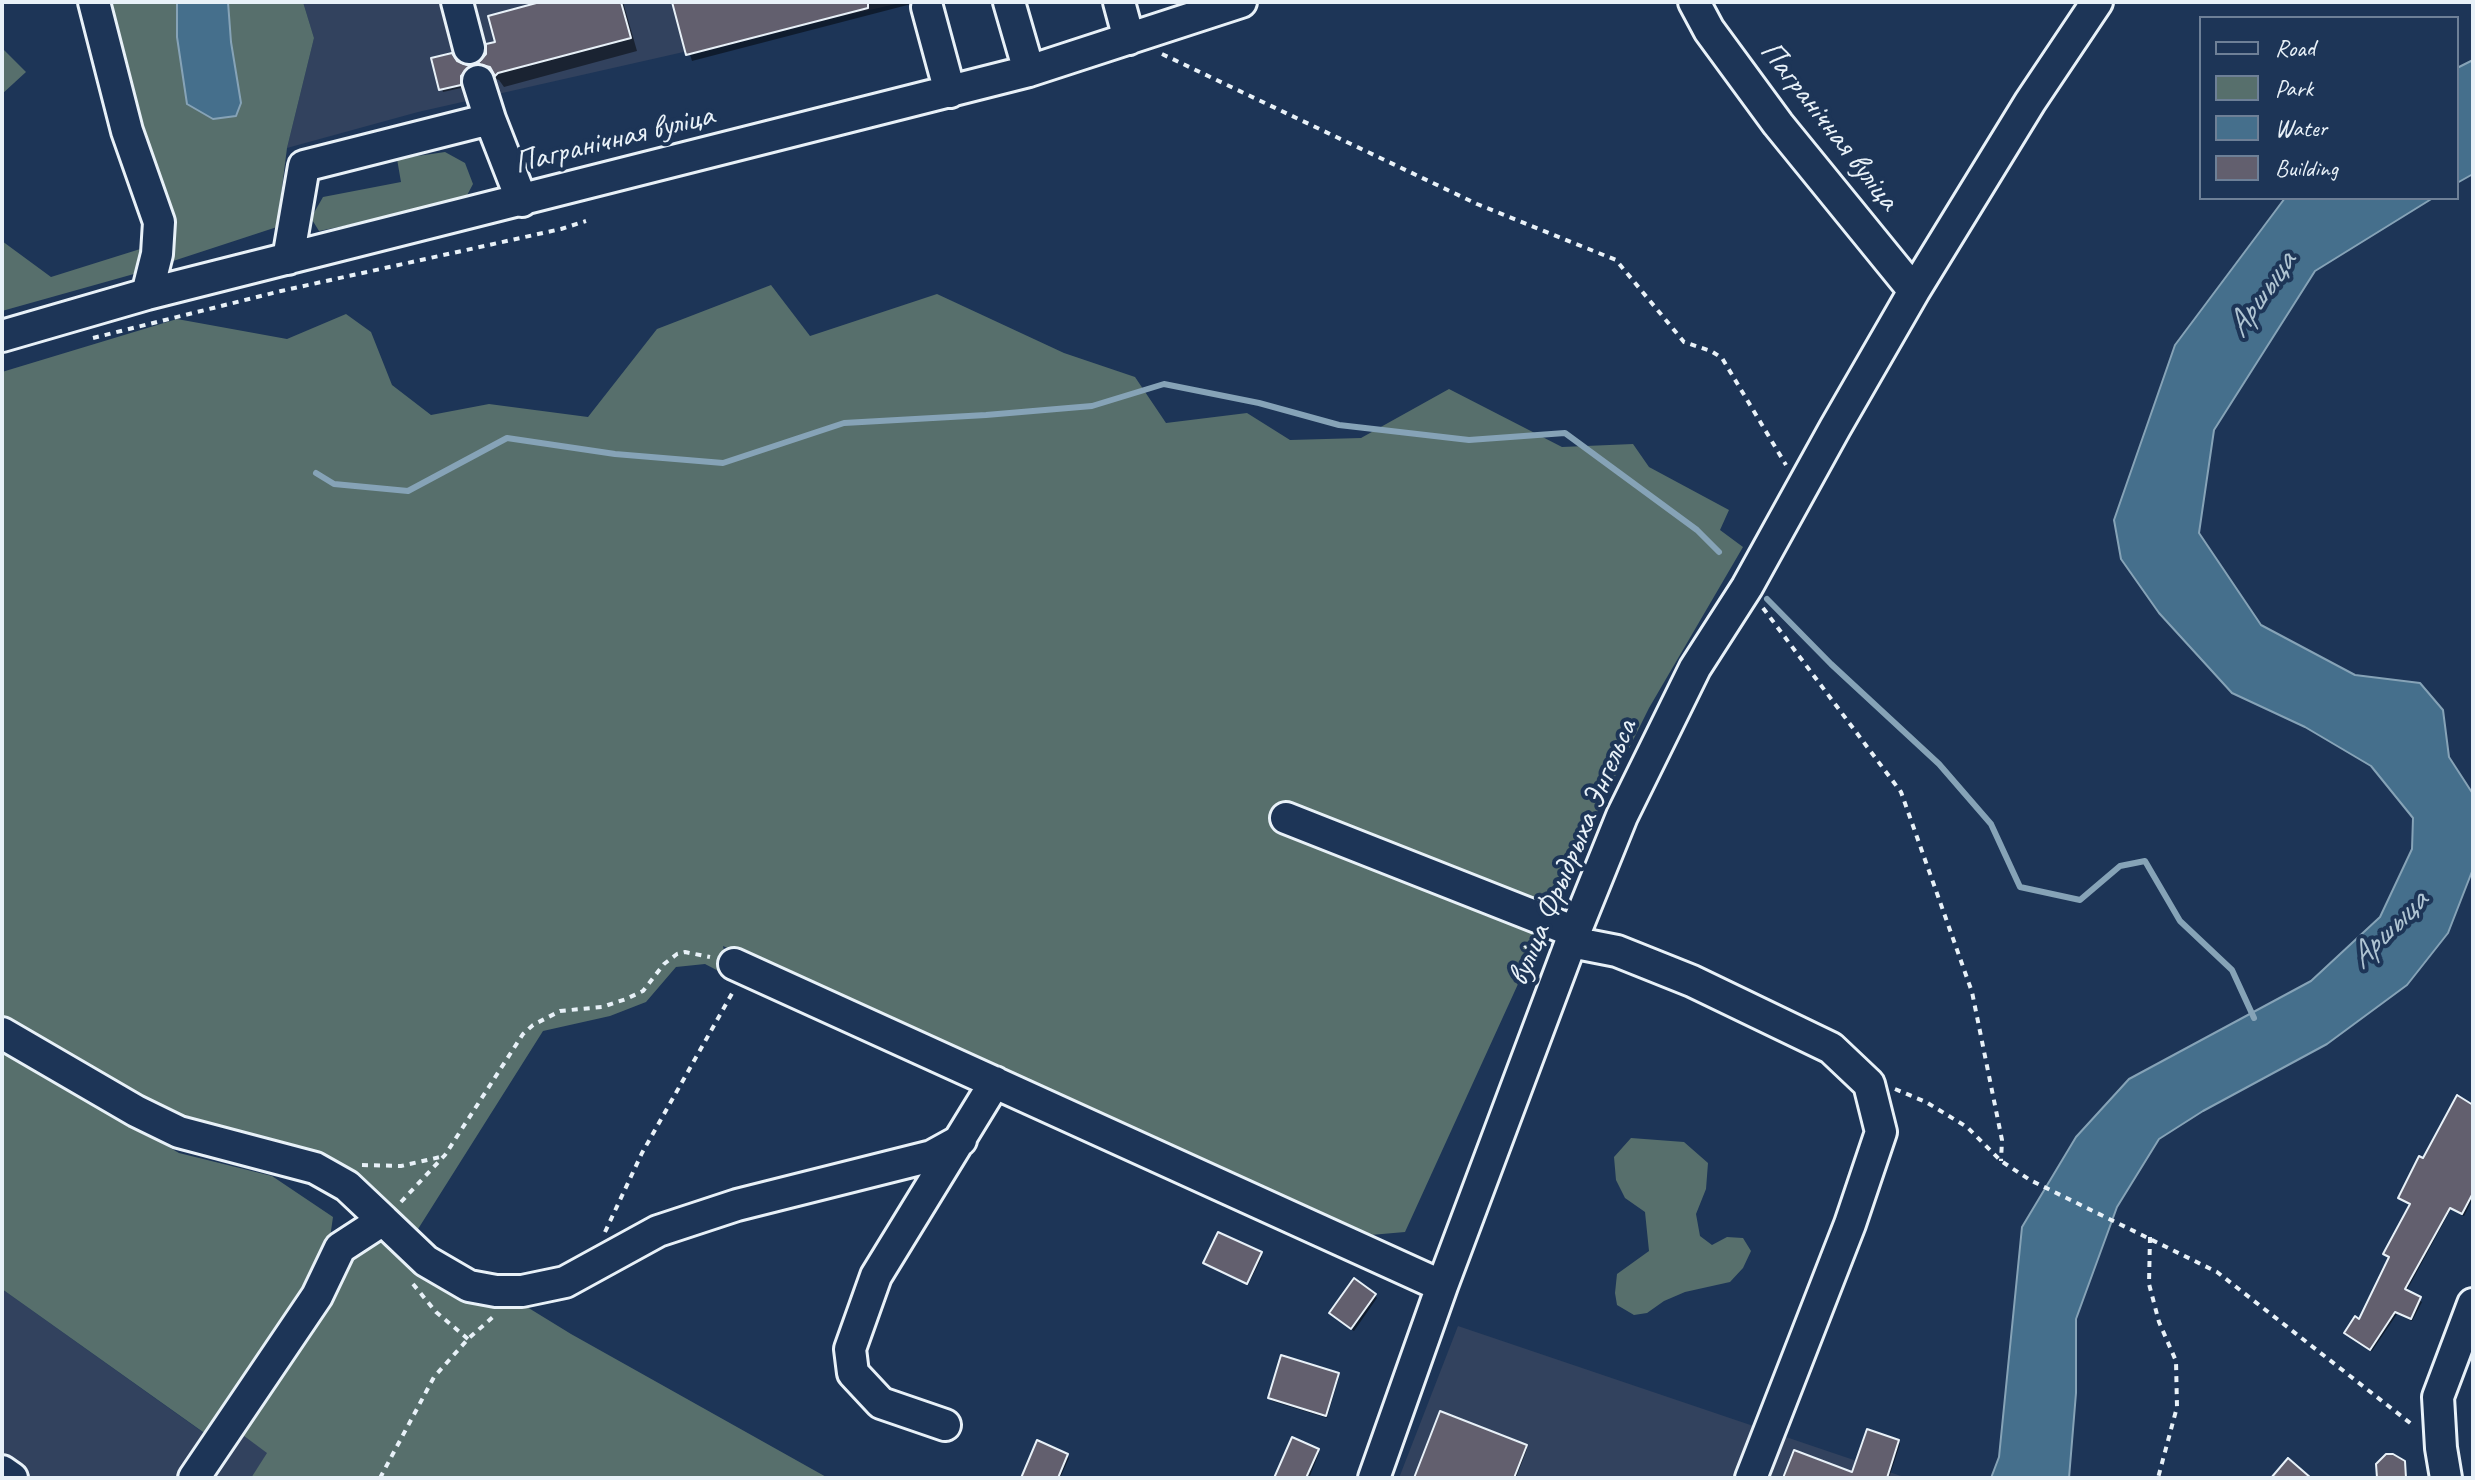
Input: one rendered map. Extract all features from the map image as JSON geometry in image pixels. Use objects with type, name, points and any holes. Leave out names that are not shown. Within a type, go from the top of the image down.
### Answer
[{"type":"street","points":[[94,2],[127,131],[159,222],[157,254],[147,294]]},
{"type":"street","points":[[457,2],[469,48]]},
{"type":"street","points":[[1009,2],[1029,71]]},
{"type":"street","points":[[1119,2],[1129,39]]},
{"type":"street","name":"Пагранічная вуліца","points":[[2,336],[147,294],[1029,71],[1241,2]]},
{"type":"street","name":"Пагранічная вуліца","points":[[1694,2],[1709,30],[1778,124],[1914,291]]},
{"type":"street","name":"вуліца Фрыдрыха Энгельса","points":[[1374,1478],[1442,1286],[1573,937],[1622,816],[1688,681],[1747,587],[1914,291],[2022,114],[2097,2]]},
{"type":"street","points":[[927,7],[950,92]]},
{"type":"street","points":[[478,81],[522,201]]},
{"type":"street","points":[[288,259],[304,166],[490,119]]},
{"type":"street","points":[[1286,818],[1573,937],[1617,951],[1706,988],[1831,1048],[1869,1084],[1881,1132],[1850,1224],[1751,1478]]},
{"type":"street","points":[[740,966],[1442,1286]]},
{"type":"street","points":[[2,1033],[136,1111],[179,1132],[315,1168],[347,1186],[426,1261],[469,1286],[496,1291],[522,1291],[565,1282],[658,1231],[737,1205],[932,1156],[961,1140]]},
{"type":"street","points":[[945,1425],[881,1403],[853,1373],[850,1349],[876,1276],[995,1082]]},
{"type":"street","points":[[194,1478],[317,1296],[340,1248],[383,1220]]},
{"type":"street","points":[[2446,1478],[2438,1397],[2473,1304]]},
{"type":"street","points":[[2,1471],[12,1478]]},
{"type":"path","points":[[1129,39],[1477,204],[1616,260],[1684,342],[1722,358],[1802,491]]},
{"type":"path","points":[[89,339],[586,221]]},
{"type":"path","points":[[1747,587],[1901,792],[1972,992],[2002,1140],[2001,1161]]},
{"type":"path","points":[[383,1220],[445,1155],[523,1034],[545,1016],[560,1011],[614,1005],[643,991],[664,964],[677,954],[685,952],[740,966],[642,1153],[604,1234]]},
{"type":"path","points":[[1869,1084],[1885,1085],[1926,1102],[1967,1127],[2001,1161],[2030,1180],[2217,1272],[2441,1448]]},
{"type":"path","points":[[355,1164],[401,1166],[445,1155]]},
{"type":"path","points":[[2150,1237],[2149,1284],[2159,1322],[2176,1361],[2177,1407],[2158,1478]]},
{"type":"path","points":[[380,1478],[434,1377],[468,1339],[522,1291]]},
{"type":"shaded area","points":[[303,2],[905,2],[418,112],[287,148],[314,38]]},
{"type":"shaded area","points":[[2,1289],[215,1441],[240,1433],[268,1453],[251,1478],[2,1478]]},
{"type":"shaded area","points":[[1458,1326],[1907,1478],[1399,1478]]},
{"type":"green space","points":[[108,2],[177,2],[177,37],[231,42],[228,2],[303,2],[314,38],[287,148],[277,227],[164,264],[168,219],[159,175]]},
{"type":"green space","points":[[2,48],[26,72],[2,94]]},
{"type":"green space","points":[[445,152],[465,163],[473,184],[464,201],[319,231],[311,218],[323,197],[401,182],[397,159]]},
{"type":"green space","points":[[2,241],[51,277],[153,245],[141,272],[2,311]]},
{"type":"green space","points":[[771,285],[810,336],[937,294],[1064,353],[1135,377],[1166,423],[1247,413],[1290,440],[1361,438],[1449,389],[1562,447],[1633,444],[1649,467],[1729,510],[1720,530],[1743,547],[1649,708],[1585,837],[1405,1232],[1359,1236],[723,946],[730,977],[705,964],[676,967],[646,1002],[610,1016],[543,1031],[413,1237],[571,1334],[828,1478],[251,1478],[267,1453],[240,1433],[367,1206],[293,1163],[186,1133],[2,1024],[2,372],[177,319],[287,339],[346,314],[371,332],[392,385],[431,415],[489,404],[588,417],[657,329]]},
{"type":"green space","points":[[2,1050],[179,1153],[272,1176],[333,1217],[328,1252],[210,1437],[2,1289]]},
{"type":"green space","points":[[1631,1138],[1684,1142],[1708,1163],[1706,1189],[1696,1214],[1700,1236],[1712,1245],[1727,1237],[1743,1238],[1751,1251],[1743,1268],[1730,1282],[1685,1292],[1647,1313],[1634,1315],[1617,1305],[1615,1293],[1617,1274],[1649,1251],[1645,1212],[1625,1198],[1616,1180],[1614,1157]]},
{"type":"water","points":[[177,2],[228,2],[241,103],[236,116],[213,119],[187,104],[177,37]]},
{"type":"water","points":[[2473,60],[2473,174],[2459,182],[2459,67]]},
{"type":"water","name":"Аршыца","points":[[2284,200],[2430,200],[2315,271],[2214,430],[2199,533],[2261,625],[2355,675],[2420,683],[2443,710],[2449,757],[2473,794],[2473,869],[2448,933],[2407,985],[2327,1044],[2203,1111],[2159,1139],[2117,1207],[2076,1319],[2076,1393],[2069,1478],[1991,1478],[1999,1457],[2022,1227],[2076,1137],[2129,1079],[2311,981],[2380,917],[2412,849],[2413,818],[2371,766],[2305,727],[2232,693],[2159,613],[2121,559],[2114,520],[2175,345]]},
{"type":"building","points":[[540,2],[621,2],[631,38],[495,76],[490,67],[477,64],[486,54],[486,44],[495,42],[488,16]]},
{"type":"building","points":[[672,2],[868,2],[868,8],[686,55]]},
{"type":"building","points":[[452,53],[457,61],[470,66],[461,76],[461,85],[439,90],[431,58]]},
{"type":"building","points":[[2457,1095],[2473,1105],[2473,1193],[2462,1214],[2450,1208],[2405,1289],[2421,1297],[2411,1319],[2395,1312],[2370,1350],[2344,1333],[2355,1316],[2359,1319],[2389,1257],[2383,1254],[2410,1204],[2398,1198],[2419,1156],[2423,1158]]},
{"type":"building","points":[[1218,1232],[1262,1252],[1247,1284],[1203,1263]]},
{"type":"building","points":[[1354,1278],[1376,1294],[1351,1329],[1329,1313]]},
{"type":"building","points":[[1281,1355],[1339,1373],[1326,1416],[1268,1398]]},
{"type":"building","points":[[1440,1411],[1527,1445],[1514,1478],[1414,1478]]},
{"type":"building","points":[[1867,1429],[1899,1440],[1887,1478],[1783,1478],[1794,1450],[1852,1472]]},
{"type":"building","points":[[1292,1437],[1319,1449],[1306,1478],[1274,1478]]},
{"type":"building","points":[[1037,1440],[1068,1454],[1058,1478],[1021,1478]]},
{"type":"building","points":[[2386,1454],[2393,1454],[2405,1461],[2406,1478],[2377,1478],[2376,1464]]},
{"type":"building","points":[[2288,1458],[2311,1478],[2271,1478]]},
{"type":"waterway","points":[[316,473],[334,484],[408,491],[507,438],[615,454],[723,463],[844,423],[1092,406],[1164,384],[1259,403],[1339,425],[1469,440],[1565,433],[1697,530],[1719,552]]},
{"type":"waterway","points":[[1767,599],[1831,664],[1939,764],[1991,824],[2020,887],[2080,900],[2120,866],[2145,861],[2180,921],[2232,970],[2254,1018]]}]
